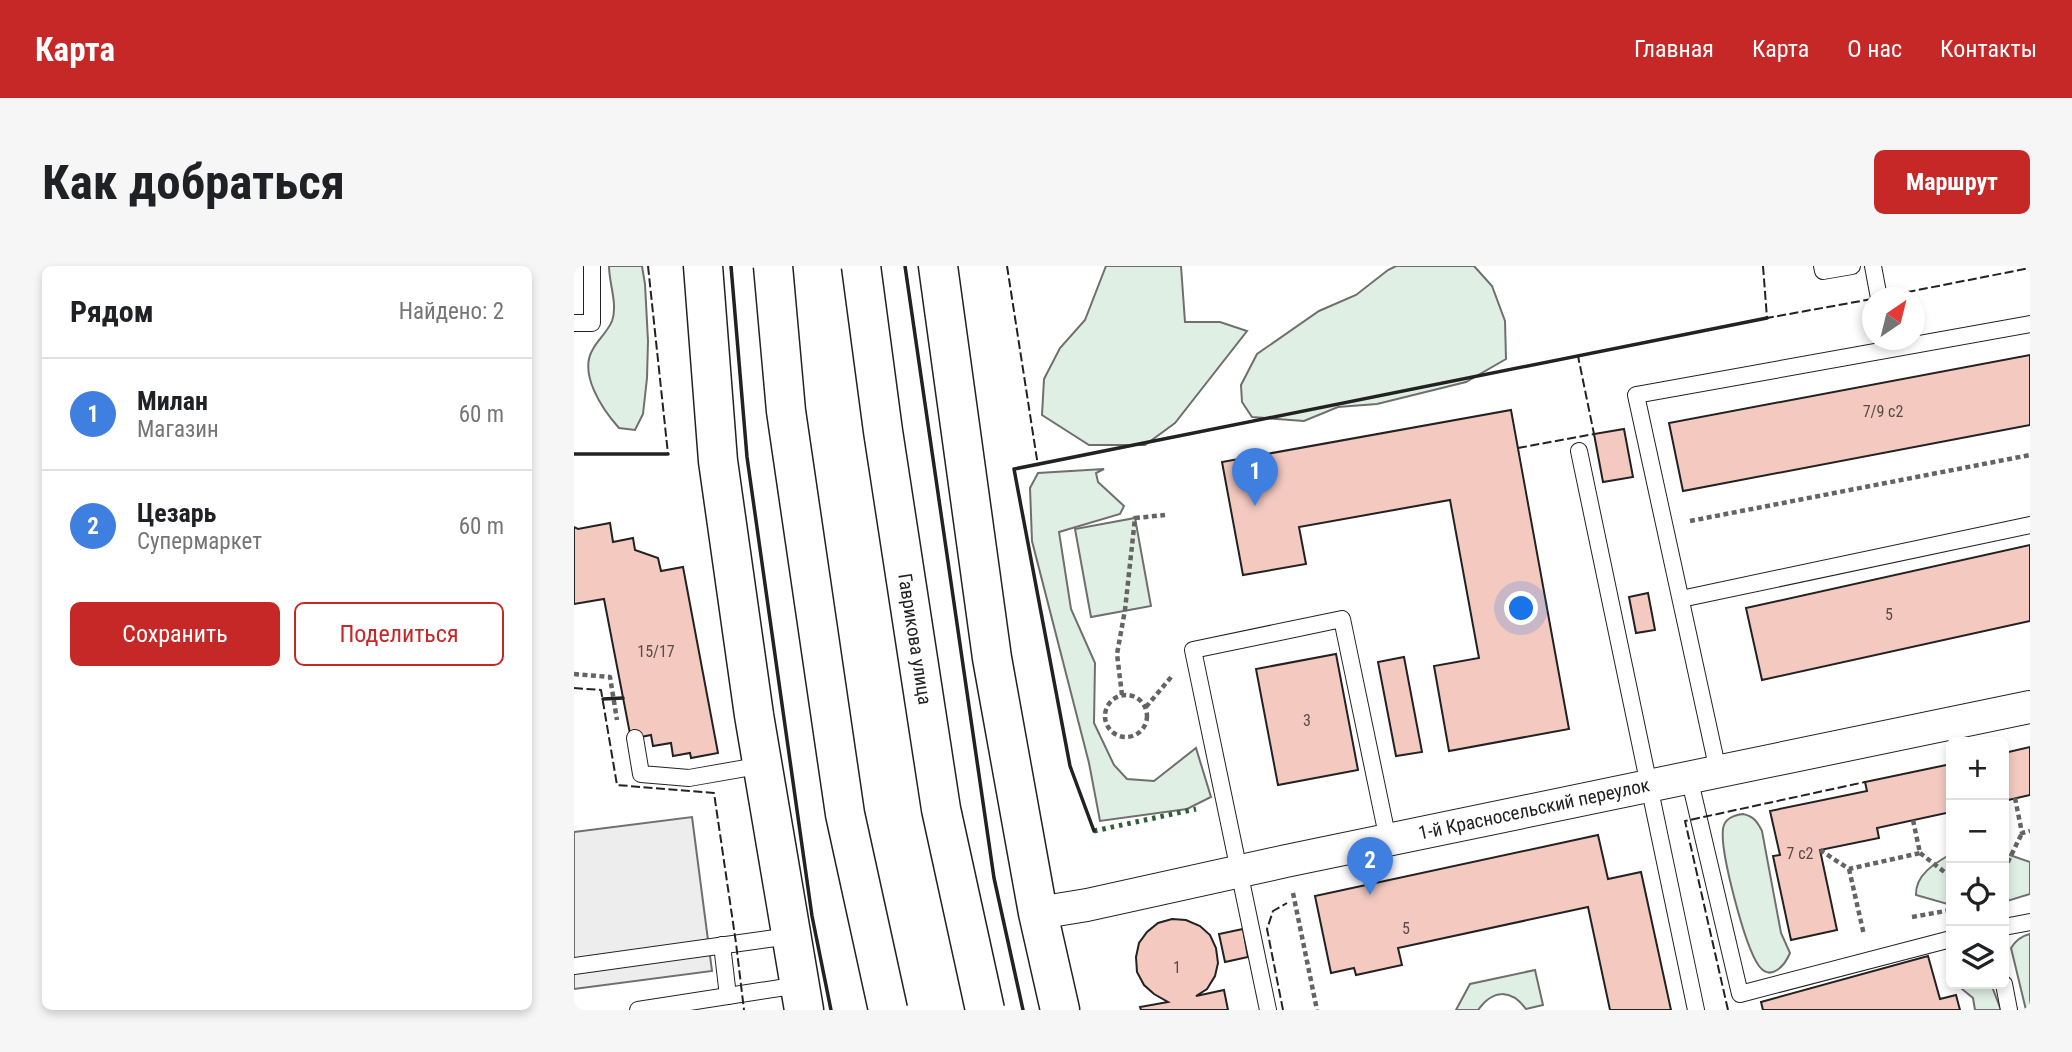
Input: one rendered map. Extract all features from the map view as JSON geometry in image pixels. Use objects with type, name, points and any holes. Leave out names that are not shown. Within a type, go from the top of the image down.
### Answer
[{"type":"main road","points":[[703,266],[718,461],[754,715],[802,998]]},
{"type":"main road","points":[[773,266],[786,411],[843,800],[888,1010]]},
{"type":"main road","name":"Гаврикова улица","points":[[861,266],[883,431],[941,809],[985,1010]]},
{"type":"main road","points":[[938,266],[992,658],[1038,913],[1060,1010]]},
{"type":"street","name":"1-й Красносельский переулок","points":[[1038,913],[1087,905],[1286,861],[2030,707]]},
{"type":"lane","points":[[574,323],[592,323],[592,266]]},
{"type":"lane","points":[[1822,266],[1822,271],[1852,266]]},
{"type":"lane","points":[[1873,266],[1878,287]]},
{"type":"lane","points":[[1925,339],[2030,324]]},
{"type":"lane","points":[[1862,350],[1636,395],[1681,599],[1704,774],[1740,994],[1946,940]]},
{"type":"lane","points":[[1579,451],[1696,1010]]},
{"type":"lane","points":[[1681,599],[2030,526]]},
{"type":"lane","points":[[1268,1010],[1193,650],[1342,619],[1388,840]]},
{"type":"lane","points":[[635,738],[641,774],[689,778],[763,765]]},
{"type":"lane","points":[[2009,927],[2030,922]]},
{"type":"lane","points":[[574,966],[790,936]]},
{"type":"lane","points":[[722,945],[728,996]]},
{"type":"lane","points":[[2005,989],[2009,1010]]},
{"type":"lane","points":[[638,1010],[728,996],[802,998]]},
{"type":"path","points":[[1665,526],[2030,455]]},
{"type":"path","points":[[1122,695],[1117,654],[1125,611],[1135,518],[1165,515]]},
{"type":"path","points":[[1146,708],[1193,650]]},
{"type":"path","points":[[574,674],[610,677],[615,711]]},
{"type":"path","points":[[1122,695],[1140,699],[1146,708],[1148,717],[1145,726],[1130,738],[1112,733],[1106,725],[1104,716],[1107,706],[1122,695]]},
{"type":"path","points":[[2007,863],[2022,832],[2015,798]]},
{"type":"path","points":[[1913,820],[1920,853],[1946,873]]},
{"type":"path","points":[[2022,832],[2030,831]]},
{"type":"path","points":[[1820,850],[1849,869],[1870,960]]},
{"type":"path","points":[[1849,869],[1920,853]]},
{"type":"path","points":[[1286,861],[1317,1010]]},
{"type":"path","points":[[1912,917],[1946,911]]},
{"type":"green space","points":[[609,266],[642,266],[645,284],[647,378],[643,414],[635,430],[619,428],[612,420],[599,401],[588,369],[593,349],[610,325],[614,314]]},
{"type":"green space","points":[[1106,266],[1181,266],[1185,322],[1220,322],[1247,331],[1175,423],[1145,445],[1089,445],[1042,415],[1044,379],[1060,348],[1085,320]]},
{"type":"green space","points":[[1396,266],[1474,266],[1492,286],[1505,321],[1506,359],[1466,382],[1377,404],[1338,407],[1304,421],[1252,417],[1242,402],[1241,385],[1257,354],[1319,311],[1356,295]]},
{"type":"green space","points":[[1104,469],[1096,473],[1098,482],[1124,506],[1120,514],[1059,532],[1071,609],[1095,663],[1094,723],[1114,765],[1127,779],[1154,781],[1196,748],[1211,797],[1187,809],[1100,821],[1089,763],[1032,541],[1030,488],[1038,473]]},
{"type":"green space","points":[[1135,518],[1151,606],[1091,617],[1075,529]]},
{"type":"green space","points":[[1743,814],[1754,820],[1762,831],[1781,933],[1790,953],[1781,967],[1773,972],[1764,971],[1753,956],[1725,857],[1725,823],[1736,815]]},
{"type":"green space","points":[[2009,855],[2030,862],[2030,894],[2009,900]]},
{"type":"green space","points":[[1946,857],[1946,904],[1916,895],[1919,881]]},
{"type":"green space","points":[[2030,934],[2030,1010],[2026,1010],[2011,948],[2019,939]]},
{"type":"green space","points":[[1535,970],[1543,1005],[1526,1009],[1514,998],[1502,994],[1490,998],[1478,1010],[1456,1010],[1470,984]]},
{"type":"green space","points":[[1962,989],[1993,989],[2001,1010],[1975,1010],[1973,998]]},
{"type":"shaded area","points":[[692,817],[712,971],[574,989],[574,832]]},
{"type":"building","points":[[2030,355],[2030,425],[1683,491],[1669,423]]},
{"type":"building","points":[[1511,410],[1569,729],[1449,751],[1434,666],[1479,658],[1450,500],[1299,527],[1306,564],[1243,575],[1222,462]]},
{"type":"building","points":[[1624,429],[1633,477],[1603,482],[1594,434]]},
{"type":"building","points":[[610,523],[613,542],[633,538],[635,550],[658,558],[661,571],[683,567],[718,753],[691,758],[690,753],[673,756],[671,743],[653,746],[651,735],[631,739],[604,599],[574,604],[574,527],[578,529]]},
{"type":"building","points":[[2030,545],[2030,621],[1762,680],[1746,608]]},
{"type":"building","points":[[1648,593],[1655,630],[1636,633],[1629,597]]},
{"type":"building","points":[[1336,654],[1358,770],[1278,785],[1256,669]]},
{"type":"building","points":[[1404,657],[1422,752],[1396,756],[1378,662]]},
{"type":"building","points":[[2030,747],[2030,795],[2009,800],[2009,752]]},
{"type":"building","points":[[1946,765],[1946,813],[1877,828],[1879,838],[1820,850],[1837,930],[1791,940],[1773,856],[1780,855],[1770,811],[1867,791],[1865,782]]},
{"type":"building","points":[[1598,835],[1608,879],[1641,872],[1671,1010],[1610,1010],[1588,907],[1398,948],[1402,965],[1356,975],[1354,968],[1331,973],[1315,896]]},
{"type":"building","points":[[1172,919],[1186,920],[1200,926],[1210,935],[1216,948],[1218,963],[1215,976],[1207,989],[1196,996],[1224,990],[1228,1010],[1141,1010],[1140,1007],[1168,1002],[1144,985],[1137,972],[1139,943],[1158,923]]},
{"type":"building","points":[[1243,929],[1248,957],[1225,962],[1219,934]]},
{"type":"building","points":[[1928,956],[1940,999],[1956,995],[1960,1010],[1763,1010],[1761,1002]]},
{"type":"hedge","points":[[1094,831],[1196,809]]},
{"type":"fence","points":[[648,266],[668,454]]},
{"type":"fence","points":[[1007,266],[1038,466]]},
{"type":"fence","points":[[1763,266],[1767,318],[1862,301]]},
{"type":"fence","points":[[1925,289],[2030,268]]},
{"type":"fence","points":[[1518,448],[1594,434],[1578,356]]},
{"type":"fence","points":[[574,688],[601,690],[617,785],[714,793],[744,1010]]},
{"type":"fence","points":[[1728,1010],[1685,821],[1865,782]]},
{"type":"fence","points":[[1283,1010],[1267,929],[1273,911],[1287,903]]},
{"type":"wall","points":[[731,266],[747,457],[812,916],[831,1010]]},
{"type":"wall","points":[[905,266],[994,878],[1023,1010]]},
{"type":"wall","points":[[1094,831],[1070,766],[1014,469],[1767,318]]},
{"type":"wall","points":[[574,454],[668,454]]},
{"type":"wall","points":[[603,699],[623,698]]},
{"type":"place","name":"Милан","points":[[1255,506]]},
{"type":"place","name":"Цезарь","points":[[1370,895]]}]
